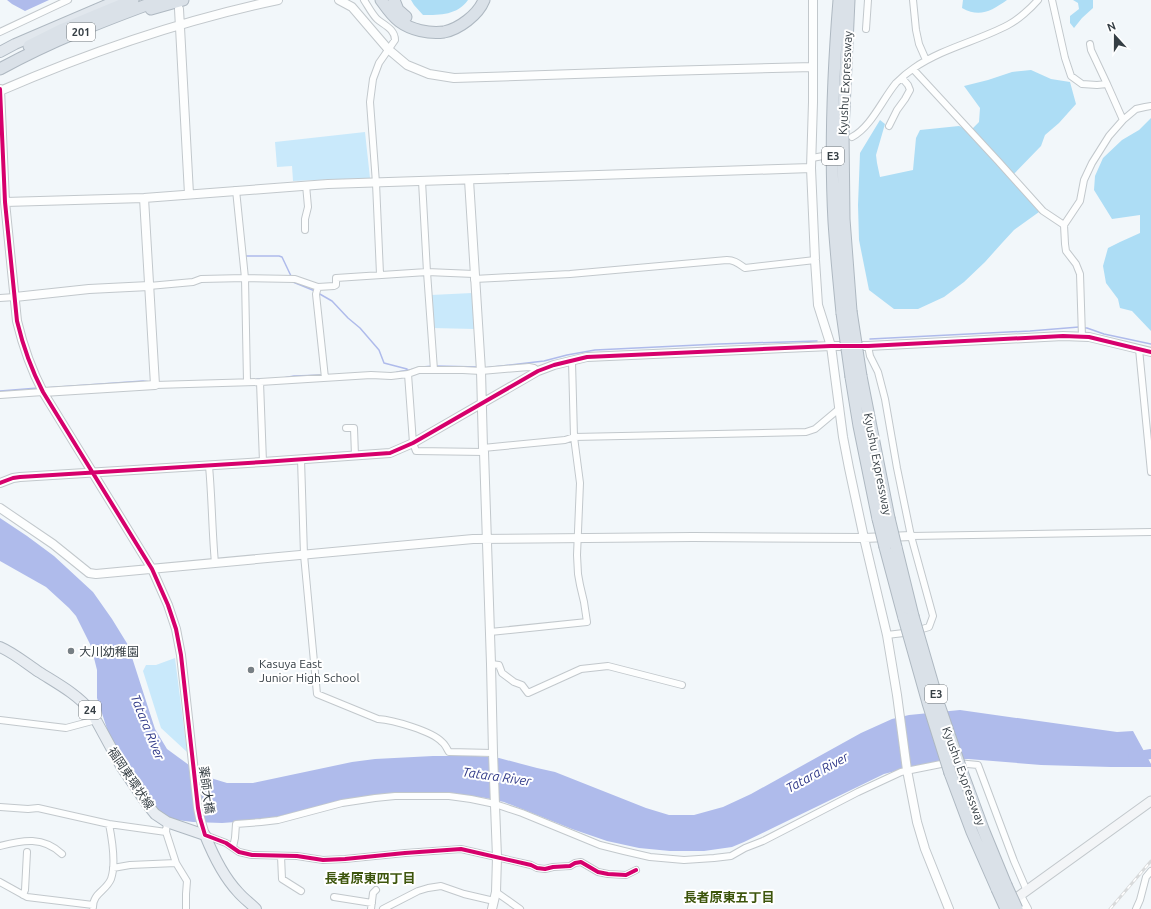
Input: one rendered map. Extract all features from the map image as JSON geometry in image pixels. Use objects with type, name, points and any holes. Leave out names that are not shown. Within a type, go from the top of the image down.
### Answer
[{"type":"highway","name":"201","points":[[0,52],[15,44],[118,0]]},
{"type":"highway","points":[[0,61],[63,29],[134,0]]},
{"type":"highway","points":[[0,69],[38,49],[89,26],[160,0]]},
{"type":"highway","name":"201","points":[[0,72],[17,62],[128,12],[165,0]]},
{"type":"highway","points":[[381,0],[399,21],[414,29],[426,32],[444,32],[466,22],[477,12],[484,0]]},
{"type":"highway","points":[[394,0],[398,10],[407,18],[418,24],[432,26],[445,25],[456,20],[467,12],[476,0]]},
{"type":"highway","points":[[836,0],[836,40]]},
{"type":"highway","name":"Kyushu Expressway","points":[[839,0],[833,110],[833,173],[837,260],[856,376],[859,426],[878,519],[890,547],[908,617],[938,702],[956,772],[983,829],[1001,887],[1006,909]]},
{"type":"highway","name":"Kyushu Expressway","points":[[846,312],[842,131],[849,0]]},
{"type":"highway","points":[[128,12],[132,15],[181,4]]},
{"type":"highway","name":"Kyushu Expressway","points":[[856,376],[870,426],[889,518],[890,547]]},
{"type":"highway","name":"Kyushu Expressway","points":[[1001,887],[1017,909]]},
{"type":"main road","name":"福岡東環状線","points":[[0,648],[16,656],[74,694],[84,703],[91,711],[117,760],[155,814],[167,822],[205,835]]},
{"type":"main road","points":[[1001,909],[1151,801]]},
{"type":"main road","points":[[205,835],[215,858],[226,876],[237,891],[256,909]]},
{"type":"street","points":[[0,32],[68,0]]},
{"type":"street","points":[[0,90],[83,57],[180,24],[278,0]]},
{"type":"street","points":[[339,0],[352,7],[388,49],[407,65],[429,74],[454,78],[813,67]]},
{"type":"street","points":[[364,0],[377,18],[393,32],[396,40],[379,63],[373,79],[370,102],[376,183],[380,274]]},
{"type":"street","points":[[813,0],[811,168],[818,306],[831,346],[843,437],[864,538],[887,635],[907,769],[917,822],[949,909]]},
{"type":"street","points":[[866,29],[868,0]]},
{"type":"street","points":[[913,0],[919,44],[926,60]]},
{"type":"street","points":[[852,137],[857,134],[874,115],[896,83],[913,69],[926,60],[1010,25],[1038,0]]},
{"type":"street","points":[[1052,0],[1065,58],[1071,76],[1082,84],[1097,86],[1107,84]]},
{"type":"street","points":[[181,4],[180,24],[189,194]]},
{"type":"street","points":[[1090,44],[1091,50],[1123,120]]},
{"type":"street","points":[[913,69],[1043,211],[1064,225]]},
{"type":"street","points":[[889,126],[910,90],[902,78]]},
{"type":"street","name":"薬師大橋","points":[[0,90],[3,202],[17,321],[36,377],[43,392],[152,569],[168,605],[179,641],[198,808],[205,835]]},
{"type":"street","points":[[1082,337],[1080,274],[1076,264],[1066,251],[1064,225],[1080,201],[1084,180],[1092,163],[1109,136],[1123,120],[1136,109],[1151,106]]},
{"type":"street","points":[[812,158],[823,156]]},
{"type":"street","points":[[3,202],[144,198],[306,185],[811,168]]},
{"type":"street","points":[[383,909],[418,891],[441,886],[493,905],[496,892],[497,857],[492,753],[491,664],[481,371],[468,180]]},
{"type":"street","points":[[422,181],[434,370]]},
{"type":"street","points":[[305,230],[305,218],[308,207],[306,185]]},
{"type":"street","points":[[236,190],[245,278],[247,382]]},
{"type":"street","points":[[144,198],[155,385]]},
{"type":"street","points":[[0,298],[89,289],[193,282],[201,279],[295,279],[318,287],[336,285],[336,278],[380,274],[427,272],[474,276],[570,274],[727,260],[737,262],[745,268],[815,260]]},
{"type":"street","points":[[318,287],[316,294],[325,378]]},
{"type":"street","points":[[0,483],[20,477],[209,466],[390,453],[413,443],[538,371],[554,365],[587,357],[831,346],[868,346],[1045,336],[1082,337],[1108,341],[1151,352]]},
{"type":"street","points":[[868,346],[870,356],[878,372],[885,399],[896,468],[911,536],[933,616],[929,627],[912,632],[887,635]]},
{"type":"street","points":[[1139,348],[1151,472]]},
{"type":"street","points":[[490,632],[587,622],[578,574],[577,555],[579,538],[580,483],[574,436],[572,360]]},
{"type":"street","points":[[0,395],[155,385],[260,382],[371,375],[391,376],[408,374],[419,370],[481,371],[529,367],[538,371]]},
{"type":"street","points":[[408,374],[413,443],[416,451],[484,450],[565,440],[574,436],[806,432],[815,429],[840,408]]},
{"type":"street","points":[[260,382],[264,462]]},
{"type":"street","points":[[346,428],[354,428],[355,456]]},
{"type":"street","points":[[301,459],[304,555],[317,694],[378,719],[406,725],[433,735],[442,742],[449,752],[492,753]]},
{"type":"street","points":[[209,466],[215,563]]},
{"type":"street","points":[[0,508],[53,544],[89,573],[96,574],[450,541],[487,539],[693,537],[864,538],[1151,532]]},
{"type":"street","points":[[491,664],[499,665],[502,673],[514,682],[522,685],[528,693],[580,669],[608,666],[682,685]]},
{"type":"street","points":[[0,720],[66,728],[96,720]]},
{"type":"street","points":[[232,847],[235,838],[236,824],[278,820],[342,803],[374,798],[395,796],[449,796],[495,804],[522,813],[600,846],[650,857],[684,860],[714,858],[731,856],[907,769],[931,767],[941,764],[964,763],[978,765],[1014,860],[1024,893],[1027,909]]},
{"type":"street","points":[[0,807],[28,809],[38,808],[109,824],[166,832]]},
{"type":"street","points":[[167,822],[166,832],[176,863],[187,881],[186,909]]},
{"type":"street","points":[[0,882],[27,897],[93,907],[96,896],[105,889],[111,880],[113,868],[113,843],[109,824]]},
{"type":"street","points":[[205,835],[226,842],[239,852],[252,855],[297,856],[323,860],[461,849],[545,869],[570,866],[574,863],[580,862],[598,872],[608,874],[626,875],[636,870]]},
{"type":"street","points":[[0,846],[17,841],[41,842],[54,847],[62,854]]},
{"type":"street","points":[[23,895],[25,890],[27,852]]},
{"type":"street","points":[[281,856],[282,879],[301,891]]},
{"type":"street","points":[[113,868],[130,864],[176,863]]},
{"type":"street","points":[[1136,909],[1146,877],[1151,871]]},
{"type":"street","points":[[334,897],[371,906],[373,893],[376,890]]},
{"type":"street","points":[[496,892],[520,909]]},
{"type":"shaded area","points":[[411,0],[468,0],[459,9],[448,13],[423,15]]},
{"type":"shaded area","points":[[963,0],[1007,0],[985,12],[974,13],[962,8]]},
{"type":"shaded area","points":[[1073,0],[1093,0],[1093,8],[1074,28],[1070,23],[1070,16],[1079,9],[1078,3]]},
{"type":"shaded area","points":[[1031,70],[1051,79],[1070,82],[1076,104],[1059,123],[1045,135],[1041,146],[1010,178],[1039,212],[1014,230],[985,262],[964,282],[944,297],[918,309],[894,309],[869,290],[859,240],[858,205],[860,153],[880,120],[885,124],[876,155],[880,177],[913,170],[916,138],[920,130],[959,126],[970,131],[979,122],[980,108],[964,86],[1012,72]]},
{"type":"shaded area","points":[[1151,118],[1151,331],[1132,311],[1120,308],[1118,299],[1106,283],[1103,266],[1108,248],[1140,233],[1140,215],[1112,219],[1094,190],[1095,176],[1103,158],[1122,140],[1139,130]]},
{"type":"shaded area","points":[[365,132],[370,178],[293,181],[292,166],[277,167],[275,142]]},
{"type":"shaded area","points":[[472,293],[475,329],[432,328],[431,295]]},
{"type":"shaded area","points":[[175,658],[187,752],[161,728],[143,671],[146,665],[156,665]]},
{"type":"water","points":[[7,0],[49,0],[25,11]]},
{"type":"water","points":[[0,518],[54,556],[93,592],[128,645],[155,729],[167,749],[204,776],[227,783],[253,783],[352,762],[375,759],[433,756],[476,756],[499,758],[555,772],[646,808],[669,815],[694,815],[723,807],[751,794],[861,733],[892,719],[909,715],[960,710],[1117,732],[1133,731],[1151,764],[1151,767],[1041,765],[968,759],[940,761],[884,774],[744,842],[732,847],[704,851],[670,851],[639,848],[607,841],[504,802],[457,794],[421,792],[381,794],[344,800],[264,820],[222,823],[169,819],[157,809],[109,735],[97,698],[97,670],[91,646],[76,616],[46,587],[0,561]]},
{"type":"waterway","points":[[245,256],[282,257],[291,276]]},
{"type":"waterway","points":[[293,282],[315,291]]},
{"type":"waterway","points":[[318,293],[332,301],[360,328],[379,350],[384,363],[407,369]]},
{"type":"waterway","points":[[870,339],[1079,327]]},
{"type":"waterway","points":[[1083,328],[1151,344]]},
{"type":"waterway","points":[[484,368],[544,361],[595,350],[817,341]]},
{"type":"waterway","points":[[422,367],[433,366]]},
{"type":"waterway","points":[[436,366],[479,367]]},
{"type":"waterway","points":[[397,372],[415,369]]},
{"type":"waterway","points":[[283,378],[323,375]]},
{"type":"waterway","points":[[257,379],[267,379]]},
{"type":"waterway","points":[[44,388],[143,381],[150,382]]},
{"type":"waterway","points":[[0,391],[38,388]]},
{"type":"waterway","name":"Tatara River","points":[[1133,757],[1151,754]]},
{"type":"railway","points":[[1110,909],[1151,861]]},
{"type":"cycle path","points":[[0,89],[5,202],[19,330],[31,366],[43,392],[152,569],[168,605],[176,629],[181,655],[198,808],[205,835],[226,843],[239,852],[252,855],[297,856],[323,860],[461,849],[545,869],[570,866],[581,862],[598,872],[608,874],[626,875],[636,870]]},
{"type":"cycle path","points":[[0,483],[20,477],[390,453],[413,443],[538,371],[554,365],[587,357],[831,346],[868,346],[1063,336],[1089,337],[1151,352]]},
{"type":"place","name":"大川幼稚園","points":[[71,651]]},
{"type":"place","name":"Kasuya East Junior High School","points":[[251,670]]},
{"type":"district","name":"長者原東四丁目","points":[[370,878]]},
{"type":"district","name":"長者原東五丁目","points":[[729,897]]}]
